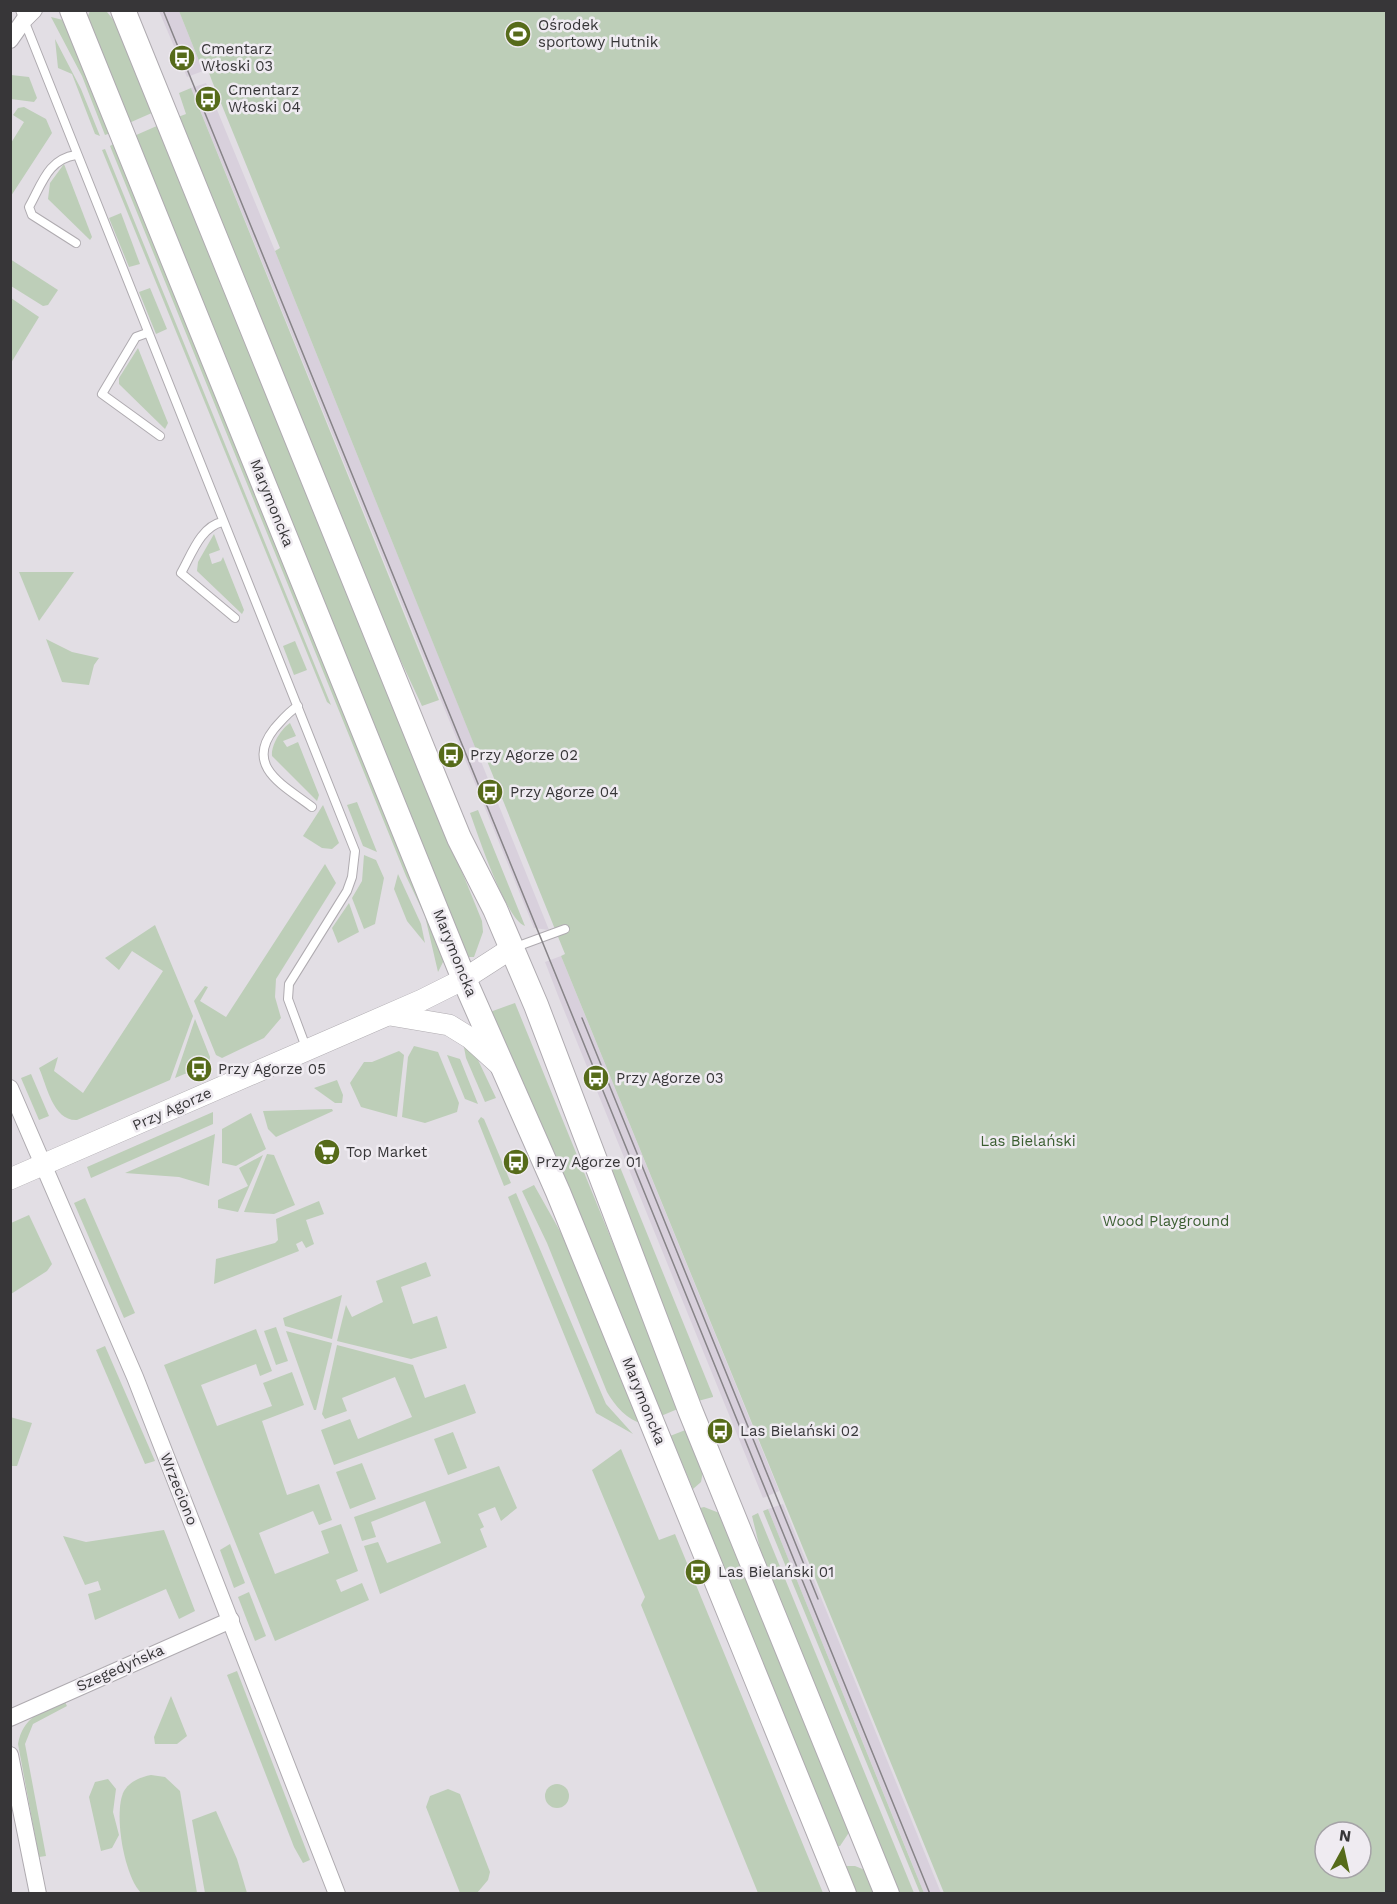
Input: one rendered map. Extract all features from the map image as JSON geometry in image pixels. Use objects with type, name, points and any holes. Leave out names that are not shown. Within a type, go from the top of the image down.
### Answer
[{"type":"main road","name":"Marymoncka","points":[[72,10],[464,979],[558,1192],[844,1893]]},
{"type":"main road","points":[[123,10],[438,787],[512,948],[723,1489],[887,1893]]},
{"type":"main road","points":[[686,1504],[723,1489]]},
{"type":"main road","points":[[831,1861],[868,1846]]},
{"type":"street","points":[[11,39],[26,14]]},
{"type":"street","name":"Przy Agorze","points":[[10,1179],[389,1015],[464,979],[512,948]]},
{"type":"street","points":[[389,1015],[454,1027],[503,1068]]},
{"type":"street","name":"Wrzeciono","points":[[10,1088],[135,1377],[337,1893]]},
{"type":"street","name":"Szegedyńska","points":[[10,1718],[231,1620]]},
{"type":"street","points":[[10,1755],[38,1893]]},
{"type":"lane","points":[[26,14],[76,155],[355,851],[352,877],[346,891],[289,984],[288,999],[307,1050]]},
{"type":"lane","points":[[76,155],[65,156],[53,163],[29,207],[32,215],[76,243]]},
{"type":"lane","points":[[147,333],[136,337],[102,394],[160,436]]},
{"type":"lane","points":[[222,522],[214,524],[204,532],[181,573],[235,618]]},
{"type":"lane","points":[[298,706],[290,711],[272,732],[263,748],[263,760],[269,773],[312,807]]},
{"type":"lane","points":[[512,948],[565,929]]},
{"type":"shaded area","points":[[159,11],[179,11],[203,71],[187,77]]},
{"type":"shaded area","points":[[206,83],[549,930],[534,928],[191,88]]},
{"type":"shaded area","points":[[561,956],[779,1491],[763,1498],[545,962]]},
{"type":"shaded area","points":[[783,1504],[941,1893],[924,1893],[768,1509]]},
{"type":"green space","points":[[90,11],[107,12],[116,23],[154,112],[129,123],[86,20]]},
{"type":"green space","name":"Las Bielański","points":[[179,11],[1386,11],[1386,1893],[944,1893],[561,956],[565,954],[483,751],[477,752],[275,251],[280,248],[206,65],[201,66]]},
{"type":"green space","points":[[51,17],[63,20],[68,26],[111,133],[105,135],[82,76]]},
{"type":"green space","points":[[55,39],[81,89],[100,136],[95,134],[72,74],[58,68]]},
{"type":"green space","points":[[11,75],[29,77],[37,98],[34,102],[11,99]]},
{"type":"green space","points":[[191,88],[439,700],[422,706],[386,629],[178,117],[186,114],[179,93]]},
{"type":"green space","points":[[24,107],[46,119],[52,133],[11,196],[11,143],[24,122],[13,115],[18,108]]},
{"type":"green space","points":[[159,125],[482,921],[483,932],[474,957],[467,957],[134,136]]},
{"type":"green space","points":[[115,143],[444,960],[438,972],[425,916],[406,876],[110,146]]},
{"type":"green space","points":[[105,149],[331,705],[327,702],[102,150]]},
{"type":"green space","points":[[64,164],[92,237],[90,240],[48,199],[50,183]]},
{"type":"green space","points":[[121,213],[140,264],[129,267],[109,218]]},
{"type":"green space","points":[[10,259],[58,290],[48,305],[43,306],[11,286]]},
{"type":"green space","points":[[150,288],[167,329],[156,334],[139,292]]},
{"type":"green space","points":[[11,298],[39,317],[11,363]]},
{"type":"green space","points":[[138,348],[168,423],[165,429],[119,384],[119,378]]},
{"type":"green space","points":[[214,534],[220,550],[209,554],[212,564],[221,561],[223,557],[244,610],[242,614],[197,571],[198,562]]},
{"type":"green space","points":[[19,572],[74,572],[39,621]]},
{"type":"green space","points":[[46,639],[72,652],[99,658],[94,665],[89,685],[62,682]]},
{"type":"green space","points":[[295,641],[307,670],[294,675],[283,646]]},
{"type":"green space","points":[[290,723],[296,736],[283,741],[287,747],[298,742],[319,795],[317,801],[272,756],[277,738]]},
{"type":"green space","points":[[357,802],[377,852],[363,846],[347,805]]},
{"type":"green space","points":[[323,805],[339,843],[332,849],[322,848],[303,836]]},
{"type":"green space","points":[[478,810],[525,926],[510,909],[493,876],[470,813]]},
{"type":"green space","points":[[364,855],[376,860],[384,878],[375,924],[364,929],[352,898],[362,881]]},
{"type":"green space","points":[[325,864],[336,883],[276,979],[275,997],[281,1018],[264,1038],[222,1058],[216,1055],[194,1001],[205,986],[208,987],[200,1001],[226,1017]]},
{"type":"green space","points":[[398,874],[421,924],[425,943],[407,921],[394,889]]},
{"type":"green space","points":[[349,903],[359,932],[338,943],[332,928]]},
{"type":"green space","points":[[155,925],[193,1016],[170,1080],[77,1120],[69,1119],[62,1115],[52,1101],[39,1068],[58,1057],[54,1071],[83,1093],[163,971],[132,951],[119,970],[105,958]]},
{"type":"green space","points":[[515,1003],[680,1408],[661,1416],[490,1012]]},
{"type":"green space","points":[[195,1019],[210,1057],[209,1064],[206,1065],[203,1061],[186,1068],[187,1073],[175,1078]]},
{"type":"green space","points":[[463,1042],[478,1060],[496,1098],[485,1102],[466,1058]]},
{"type":"green space","points":[[414,1046],[438,1052],[459,1103],[457,1112],[425,1123],[402,1117],[408,1057]]},
{"type":"green space","points":[[399,1051],[404,1055],[397,1117],[361,1107],[350,1083],[364,1062],[372,1062]]},
{"type":"green space","points":[[447,1055],[460,1059],[478,1104],[465,1099]]},
{"type":"green space","points":[[31,1074],[49,1116],[39,1120],[21,1078]]},
{"type":"green space","points":[[337,1080],[343,1095],[342,1103],[335,1103],[314,1088]]},
{"type":"green space","points":[[332,1109],[333,1111],[276,1137],[268,1129],[263,1111]]},
{"type":"green space","points":[[213,1112],[213,1124],[91,1178],[87,1167]]},
{"type":"green space","points":[[251,1113],[266,1149],[236,1166],[222,1163],[222,1129]]},
{"type":"green space","points":[[481,1117],[484,1119],[511,1183],[504,1186],[478,1121]]},
{"type":"green space","points":[[215,1134],[209,1186],[179,1177],[125,1173]]},
{"type":"green space","points":[[267,1154],[274,1155],[295,1205],[274,1214],[244,1212]]},
{"type":"green space","points":[[263,1155],[238,1212],[218,1208],[218,1200],[248,1186],[239,1168]]},
{"type":"green space","points":[[620,1167],[713,1397],[698,1401],[612,1170]]},
{"type":"green space","points":[[534,1185],[574,1256],[643,1424],[622,1412],[607,1392],[547,1243],[522,1191]]},
{"type":"green space","points":[[516,1193],[606,1404],[633,1434],[596,1413],[508,1197]]},
{"type":"green space","points":[[85,1198],[135,1313],[124,1318],[74,1203]]},
{"type":"green space","points":[[319,1201],[324,1214],[306,1220],[314,1244],[306,1248],[302,1241],[296,1244],[299,1251],[214,1284],[216,1259],[275,1243],[278,1240],[276,1219]]},
{"type":"green space","points":[[29,1215],[52,1264],[47,1271],[11,1294],[11,1223]]},
{"type":"green space","points":[[426,1262],[431,1276],[401,1287],[413,1324],[437,1316],[447,1348],[411,1359],[337,1341],[346,1305],[352,1317],[383,1302],[376,1281]]},
{"type":"green space","points":[[342,1295],[332,1339],[285,1326],[283,1318]]},
{"type":"green space","points":[[276,1327],[288,1361],[276,1365],[264,1331]]},
{"type":"green space","points":[[256,1329],[272,1371],[260,1376],[256,1364],[201,1385],[217,1426],[272,1406],[263,1383],[292,1372],[304,1405],[262,1421],[287,1495],[319,1484],[332,1520],[319,1525],[313,1511],[259,1533],[275,1574],[329,1553],[321,1531],[341,1524],[358,1571],[336,1580],[341,1592],[362,1583],[369,1600],[275,1641],[164,1365]]},
{"type":"green space","points":[[286,1331],[332,1343],[316,1410],[314,1410]]},
{"type":"green space","points":[[337,1345],[413,1365],[425,1398],[465,1384],[476,1413],[334,1465],[321,1430],[350,1419],[358,1439],[412,1417],[395,1377],[342,1398],[347,1411],[325,1419],[322,1414]]},
{"type":"green space","points":[[105,1346],[155,1461],[145,1464],[96,1350]]},
{"type":"green space","points":[[10,1417],[32,1423],[17,1466],[11,1466]]},
{"type":"green space","points":[[688,1429],[703,1471],[701,1482],[693,1489],[670,1436]]},
{"type":"green space","points":[[453,1432],[467,1468],[448,1475],[434,1439]]},
{"type":"green space","points":[[621,1449],[659,1540],[675,1534],[823,1893],[758,1893],[641,1605],[645,1597],[592,1470]]},
{"type":"green space","points":[[362,1463],[376,1499],[350,1509],[336,1472]]},
{"type":"green space","points":[[499,1466],[517,1508],[501,1521],[495,1507],[478,1514],[484,1527],[480,1529],[487,1547],[380,1594],[364,1546],[378,1542],[387,1563],[441,1543],[425,1501],[371,1522],[376,1537],[362,1541],[354,1517]]},
{"type":"green space","points":[[704,1507],[722,1514],[850,1831],[840,1846],[837,1846],[700,1508]]},
{"type":"green space","points":[[768,1509],[924,1893],[920,1893],[763,1511]]},
{"type":"green space","points":[[758,1513],[914,1893],[898,1893],[764,1565],[752,1516]]},
{"type":"green space","points":[[164,1530],[195,1611],[179,1619],[166,1589],[95,1620],[88,1594],[101,1590],[98,1581],[85,1585],[63,1536],[86,1542]]},
{"type":"green space","points":[[230,1544],[245,1583],[234,1588],[220,1550]]},
{"type":"green space","points":[[249,1592],[266,1636],[255,1641],[238,1597]]},
{"type":"green space","points":[[237,1671],[310,1860],[303,1863],[294,1847],[227,1675]]},
{"type":"green space","points":[[171,1696],[187,1736],[177,1744],[155,1744],[154,1737]]},
{"type":"green space","points":[[64,1700],[67,1706],[33,1724],[25,1744],[46,1856],[39,1857],[18,1744],[24,1727],[29,1721]]},
{"type":"green space","points":[[151,1775],[165,1777],[180,1791],[197,1893],[141,1893],[130,1873],[125,1859],[120,1828],[121,1801],[129,1785],[140,1778]]},
{"type":"green space","points":[[108,1779],[116,1789],[113,1812],[119,1835],[112,1848],[101,1851],[89,1797],[95,1782]]},
{"type":"green space","points":[[557,1784],[562,1785],[568,1791],[568,1801],[562,1807],[557,1808],[552,1807],[546,1801],[545,1796],[546,1791],[552,1785]]},
{"type":"green space","points":[[448,1789],[460,1794],[490,1872],[488,1880],[477,1893],[460,1893],[426,1807],[430,1796]]},
{"type":"green space","points":[[216,1811],[237,1859],[247,1893],[205,1893],[192,1820]]},
{"type":"green space","points":[[845,1866],[855,1866],[865,1870],[875,1893],[856,1893]]},
{"type":"tram line","points":[[163,10],[930,1894]]},
{"type":"tram line","points":[[582,1018],[818,1599]]},
{"type":"place","name":"Ośrodek sportowy Hutnik","points":[[518,34]]},
{"type":"place","name":"Cmentarz Włoski 03","points":[[182,58]]},
{"type":"place","name":"Cmentarz Włoski 04","points":[[208,99]]},
{"type":"place","name":"Przy Agorze 02","points":[[451,755]]},
{"type":"place","name":"Przy Agorze 04","points":[[490,792]]},
{"type":"place","name":"Przy Agorze 05","points":[[199,1069]]},
{"type":"place","name":"Przy Agorze 03","points":[[596,1078]]},
{"type":"place","name":"Top Market","points":[[327,1152]]},
{"type":"place","name":"Przy Agorze 01","points":[[516,1162]]},
{"type":"place","name":"Las Bielański 02","points":[[720,1431]]},
{"type":"place","name":"Las Bielański 01","points":[[698,1572]]},
{"type":"park label","name":"Wood Playground","points":[[1166,1221]]}]
